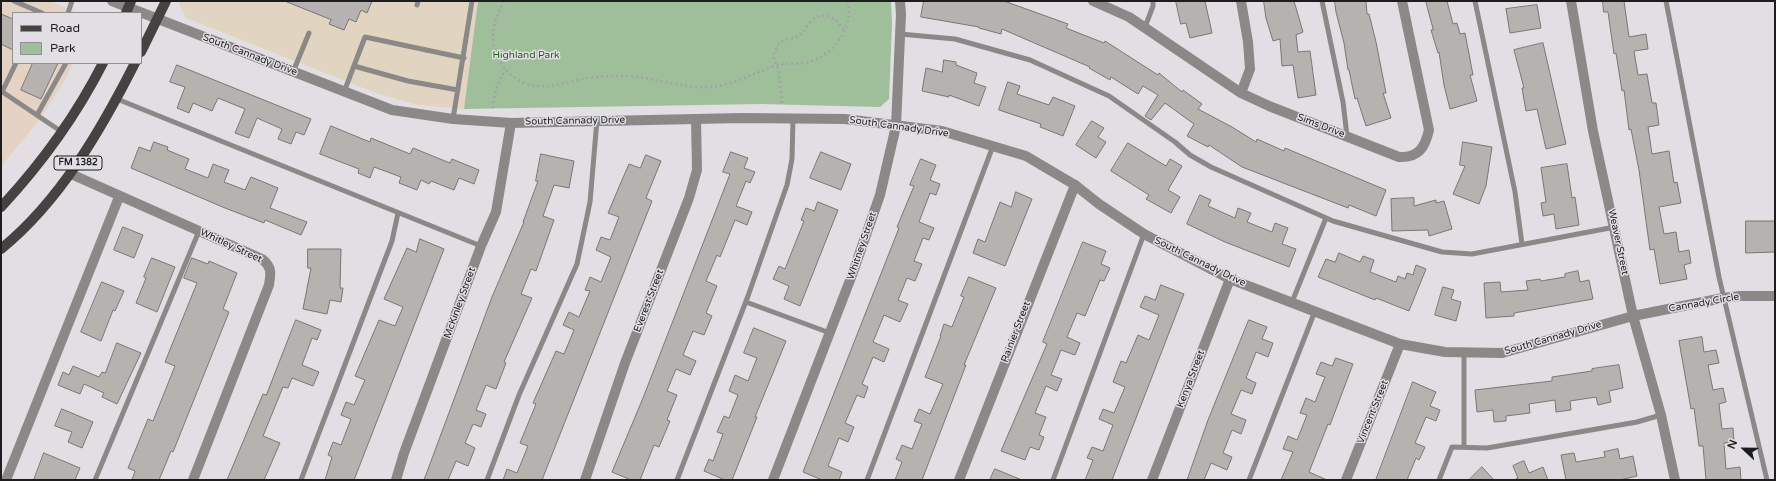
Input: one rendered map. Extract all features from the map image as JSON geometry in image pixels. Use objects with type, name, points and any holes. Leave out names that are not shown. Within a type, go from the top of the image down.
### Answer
[{"type":"main road","points":[[142,50],[166,1]]},
{"type":"main road","name":"FM 1382","points":[[1,207],[44,158],[63,133],[102,64]]},
{"type":"main road","name":"FM 1382","points":[[5,246],[71,174],[117,99],[134,64]]},
{"type":"main road","points":[[1,257],[5,246]]},
{"type":"street","name":"South Cannady Drive","points":[[112,1],[140,12]]},
{"type":"street","name":"Whitney Street","points":[[773,480],[852,275],[880,195],[896,126],[902,14],[900,1]]},
{"type":"street","name":"Sims Drive","points":[[1094,1],[1129,17],[1241,93],[1269,106],[1399,157],[1415,155],[1426,142],[1429,130],[1402,1]]},
{"type":"street","points":[[1240,1],[1248,42],[1250,69],[1241,93]]},
{"type":"street","name":"Weaver Street","points":[[1571,1],[1594,131],[1634,316],[1661,415],[1675,480]]},
{"type":"street","name":"South Cannady Drive","points":[[142,13],[392,110],[452,119],[511,123],[597,120],[793,118],[845,119],[942,131],[1026,156],[1076,185],[1099,204],[1144,234],[1230,279],[1400,344],[1445,352],[1502,353],[1634,316]]},
{"type":"street","name":"Everest Street","points":[[584,480],[625,363],[689,198],[697,170],[696,119]]},
{"type":"street","name":"McKinley Street","points":[[396,480],[404,453],[481,246],[496,212],[511,123]]},
{"type":"street","name":"Whitley Street","points":[[71,174],[262,259],[268,264],[271,272],[269,284],[193,480]]},
{"type":"street","name":"Rainier Street","points":[[959,480],[1076,185]]},
{"type":"street","points":[[6,480],[120,197]]},
{"type":"street","name":"Kenya Street","points":[[1152,480],[1230,279]]},
{"type":"street","name":"Cannady Circle","points":[[1634,316],[1723,298],[1740,296],[1775,296]]},
{"type":"street","name":"Vincent Street","points":[[1346,480],[1400,344]]},
{"type":"lane","points":[[14,1],[38,12]]},
{"type":"lane","points":[[68,12],[72,1]]},
{"type":"lane","points":[[452,119],[464,58],[472,1]]},
{"type":"lane","points":[[1145,28],[1153,6],[1153,1]]},
{"type":"lane","points":[[1322,1],[1342,102],[1347,136]]},
{"type":"lane","points":[[1475,1],[1516,192],[1522,244]]},
{"type":"lane","points":[[1666,1],[1723,298],[1767,480]]},
{"type":"lane","points":[[293,72],[308,33]]},
{"type":"lane","points":[[900,34],[955,39],[1030,60],[1109,96],[1175,142],[1190,156],[1211,167],[1326,218],[1442,252],[1472,254],[1615,227]]},
{"type":"lane","points":[[344,92],[365,38],[464,58]]},
{"type":"lane","points":[[16,64],[2,92],[63,133]]},
{"type":"lane","points":[[37,115],[65,64]]},
{"type":"lane","points":[[354,66],[408,81],[458,90]]},
{"type":"lane","points":[[117,99],[481,246]]},
{"type":"lane","points":[[677,480],[746,302],[787,186],[792,159],[793,118]]},
{"type":"lane","points":[[487,480],[519,395],[576,264],[590,202],[597,120]]},
{"type":"lane","points":[[867,480],[993,146]]},
{"type":"lane","points":[[300,480],[392,241],[398,213]]},
{"type":"lane","points":[[1292,302],[1326,218]]},
{"type":"lane","points":[[95,480],[199,231]]},
{"type":"lane","points":[[1053,480],[1144,234]]},
{"type":"lane","points":[[746,302],[830,333]]},
{"type":"lane","points":[[1249,480],[1315,311]]},
{"type":"lane","points":[[1464,352],[1464,447]]},
{"type":"lane","points":[[1439,480],[1452,447],[1487,448],[1637,422],[1661,415]]},
{"type":"path","points":[[504,1],[496,17],[493,29],[496,54],[506,70],[526,84],[536,87],[552,86],[588,78],[621,76],[643,77],[699,87],[738,82],[776,65],[805,63],[834,47],[845,32],[850,14],[848,1]]},
{"type":"path","points":[[782,103],[780,78],[773,56],[777,47],[784,40],[802,34],[807,25],[815,18],[825,15],[835,18],[845,32]]},
{"type":"path","points":[[493,108],[495,90],[506,70]]},
{"type":"shaded area","points":[[1,1],[49,1],[76,12],[12,12],[12,64],[73,64],[65,80],[38,122],[1,166]]},
{"type":"shaded area","points":[[180,1],[478,1],[464,109],[418,105],[376,93],[186,18],[179,4]]},
{"type":"green space","name":"Highland Park","points":[[478,1],[891,1],[892,23],[889,99],[880,107],[761,104],[464,109]]},
{"type":"building","points":[[285,1],[372,1],[367,13],[361,10],[356,22],[349,19],[344,30],[329,24],[331,20]]},
{"type":"building","points":[[924,1],[1004,1],[1068,24],[1066,28],[1104,43],[1105,41],[1158,75],[1159,73],[1182,92],[1183,90],[1202,104],[1198,109],[1256,142],[1257,139],[1284,151],[1285,148],[1386,190],[1376,216],[1349,205],[1348,208],[1242,167],[1209,145],[1208,147],[1187,136],[1194,124],[1165,103],[1151,120],[1145,116],[1158,95],[1143,86],[1138,94],[1111,77],[1110,80],[1089,68],[1090,67],[1002,29],[1001,34],[979,27],[921,17]]},
{"type":"building","points":[[1176,1],[1205,1],[1212,33],[1190,38],[1186,23],[1181,24]]},
{"type":"building","points":[[1264,1],[1294,1],[1303,32],[1296,35],[1298,52],[1310,51],[1316,95],[1298,98],[1293,65],[1282,66],[1280,39],[1273,41],[1266,18]]},
{"type":"building","points":[[1335,1],[1366,1],[1367,14],[1369,14],[1376,42],[1386,93],[1383,93],[1391,118],[1366,126],[1357,98],[1355,99],[1348,70],[1344,43],[1336,12]]},
{"type":"building","points":[[1426,1],[1447,1],[1453,24],[1457,23],[1460,34],[1465,33],[1473,75],[1470,75],[1477,101],[1450,109],[1444,85],[1439,52],[1438,53],[1431,30],[1433,30]]},
{"type":"building","points":[[1603,1],[1624,1],[1629,37],[1646,34],[1648,49],[1634,51],[1638,75],[1647,74],[1652,103],[1656,103],[1659,125],[1648,127],[1652,154],[1669,151],[1674,183],[1677,182],[1681,203],[1659,207],[1664,234],[1676,232],[1679,252],[1689,250],[1691,263],[1684,265],[1687,279],[1660,284],[1654,249],[1650,250],[1639,170],[1631,129],[1629,130],[1624,90],[1622,91],[1616,53],[1614,54],[1608,12],[1604,12]]},
{"type":"building","points":[[1537,5],[1541,28],[1510,33],[1506,9]]},
{"type":"building","points":[[1,14],[12,19],[12,50],[1,44]]},
{"type":"building","points":[[1543,43],[1566,144],[1546,149],[1537,109],[1526,111],[1522,88],[1524,88],[1514,50]]},
{"type":"building","points":[[944,60],[956,62],[956,65],[977,73],[974,83],[986,87],[979,106],[949,95],[949,97],[922,91],[926,68],[942,72]]},
{"type":"building","points":[[33,64],[58,64],[41,99],[21,90]]},
{"type":"building","points":[[177,65],[311,119],[304,135],[296,132],[291,144],[278,139],[282,129],[257,118],[249,138],[235,133],[245,109],[218,98],[212,111],[193,103],[189,113],[177,108],[185,87],[170,82]]},
{"type":"building","points":[[1008,82],[1020,86],[1017,94],[1049,105],[1053,97],[1075,106],[1063,136],[1040,127],[1041,124],[999,110]]},
{"type":"building","points":[[1092,121],[1104,128],[1098,137],[1106,142],[1096,158],[1076,145]]},
{"type":"building","points":[[331,126],[370,142],[371,138],[410,154],[413,148],[450,163],[452,159],[479,170],[474,184],[459,178],[454,190],[431,181],[429,184],[421,180],[417,190],[399,183],[401,177],[374,167],[370,178],[358,173],[359,169],[320,154]]},
{"type":"building","points":[[154,142],[168,147],[167,150],[189,159],[185,169],[208,178],[213,164],[229,170],[224,182],[245,190],[251,177],[278,188],[270,208],[307,222],[301,235],[265,220],[264,223],[225,208],[131,168],[139,147],[150,151]]},
{"type":"building","points":[[1463,142],[1492,147],[1486,186],[1479,204],[1453,194],[1465,166],[1460,165]]},
{"type":"building","points":[[1128,143],[1166,166],[1170,159],[1182,166],[1168,190],[1180,197],[1171,213],[1146,199],[1149,195],[1111,171]]},
{"type":"building","points":[[731,152],[748,158],[744,168],[755,172],[750,183],[746,181],[736,206],[752,212],[747,225],[735,220],[720,257],[717,255],[706,281],[717,286],[706,313],[712,316],[704,335],[693,331],[683,355],[696,361],[690,375],[676,369],[667,391],[677,395],[667,420],[670,421],[659,447],[654,445],[640,480],[631,480],[612,472],[643,398],[730,174],[723,172]]},
{"type":"building","points":[[821,152],[851,164],[841,190],[810,178]]},
{"type":"building","points":[[541,154],[574,161],[569,188],[554,185],[543,216],[554,220],[536,271],[531,269],[521,294],[532,298],[504,362],[506,363],[496,389],[486,385],[476,410],[486,414],[481,427],[473,424],[465,443],[475,448],[468,466],[456,461],[448,480],[424,480],[492,297],[524,222],[538,181],[536,181]]},
{"type":"building","points":[[646,155],[661,161],[646,198],[652,201],[542,480],[503,480],[507,469],[517,473],[528,446],[520,443],[536,404],[533,403],[556,351],[564,354],[574,330],[563,325],[569,312],[579,317],[590,291],[585,290],[590,277],[601,282],[611,257],[596,250],[601,237],[610,240],[619,217],[608,213],[629,164],[640,168]]},
{"type":"building","points":[[921,159],[936,165],[930,180],[940,184],[936,195],[930,193],[919,222],[934,228],[929,240],[923,238],[914,261],[922,264],[915,281],[907,278],[898,300],[908,304],[900,322],[884,315],[873,342],[889,349],[884,362],[873,357],[862,384],[868,387],[864,398],[857,395],[845,423],[854,427],[848,442],[839,438],[828,466],[842,472],[839,480],[822,480],[803,472],[899,228],[897,227],[914,186],[910,185]]},
{"type":"building","points":[[1567,164],[1572,198],[1575,197],[1579,225],[1556,229],[1554,214],[1543,216],[1541,203],[1546,202],[1541,168]]},
{"type":"building","points":[[1016,192],[1032,199],[1005,266],[973,253],[978,239],[985,242],[1000,202],[1011,207]]},
{"type":"building","points":[[1200,195],[1211,200],[1208,206],[1235,218],[1238,208],[1251,213],[1247,222],[1272,232],[1275,223],[1288,228],[1282,244],[1296,249],[1289,267],[1225,242],[1187,224]]},
{"type":"building","points":[[1414,198],[1414,206],[1436,200],[1436,203],[1444,201],[1452,229],[1429,236],[1428,230],[1392,231],[1391,199]]},
{"type":"building","points":[[818,202],[838,210],[800,306],[784,299],[789,286],[773,279],[779,266],[785,269],[804,221],[801,220],[806,208],[814,211]]},
{"type":"building","points":[[1746,221],[1775,221],[1775,252],[1746,253]]},
{"type":"building","points":[[123,227],[143,235],[134,258],[114,250]]},
{"type":"building","points":[[420,239],[444,249],[354,480],[325,480],[332,457],[328,455],[333,442],[341,445],[351,419],[341,415],[346,402],[354,405],[365,380],[355,376],[379,320],[395,326],[403,307],[384,299],[407,248],[416,252]]},
{"type":"building","points":[[1083,242],[1106,251],[1101,264],[1110,268],[1104,281],[1100,280],[1085,316],[1077,313],[1067,337],[1080,343],[1075,355],[1061,350],[1051,375],[1062,379],[1057,391],[1046,386],[1035,413],[1046,417],[1039,435],[1044,437],[1039,450],[1030,447],[1025,460],[1001,451],[1047,344],[1043,342]]},
{"type":"building","points":[[308,249],[341,249],[340,288],[343,288],[341,302],[330,300],[327,314],[303,309],[311,268],[308,268]]},
{"type":"building","points":[[1339,253],[1360,262],[1363,256],[1374,260],[1370,272],[1396,282],[1398,276],[1405,279],[1407,273],[1413,275],[1416,265],[1426,269],[1409,311],[1376,298],[1375,300],[1318,277],[1326,259],[1335,262]]},
{"type":"building","points":[[152,258],[175,267],[157,312],[136,303]]},
{"type":"building","points":[[192,258],[208,264],[209,261],[237,273],[223,309],[229,312],[173,452],[171,451],[159,480],[132,480],[135,471],[128,468],[148,419],[153,421],[175,366],[165,362],[197,283],[184,278]]},
{"type":"building","points":[[1578,271],[1580,282],[1589,280],[1593,299],[1514,313],[1514,316],[1486,318],[1484,283],[1500,282],[1501,292],[1528,290],[1526,281],[1540,279],[1541,281],[1565,277],[1565,274]]},
{"type":"building","points":[[969,277],[996,288],[964,365],[966,365],[922,480],[895,480],[902,462],[896,459],[902,445],[912,449],[922,424],[914,421],[919,409],[930,414],[943,384],[925,377],[941,336],[944,324],[952,327],[964,297],[961,296]]},
{"type":"building","points":[[102,282],[124,291],[115,311],[113,310],[101,341],[81,332]]},
{"type":"building","points":[[1161,285],[1184,294],[1112,480],[1085,480],[1093,460],[1087,458],[1092,447],[1103,451],[1113,425],[1099,419],[1103,409],[1114,413],[1125,387],[1113,382],[1121,361],[1126,363],[1138,335],[1149,340],[1159,315],[1140,307],[1145,296],[1155,300]]},
{"type":"building","points":[[1443,287],[1454,290],[1451,299],[1461,302],[1456,321],[1435,315]]},
{"type":"building","points":[[296,320],[321,330],[317,340],[312,338],[302,365],[319,372],[313,386],[292,378],[288,388],[283,387],[263,436],[280,443],[264,480],[227,480],[263,394],[266,395]]},
{"type":"building","points":[[1249,320],[1267,327],[1262,339],[1273,343],[1268,357],[1256,352],[1246,378],[1256,383],[1252,394],[1241,390],[1231,414],[1246,420],[1241,434],[1232,430],[1223,453],[1232,457],[1227,470],[1211,463],[1204,480],[1187,480],[1208,420]]},
{"type":"building","points":[[754,328],[786,341],[755,417],[757,417],[732,480],[725,480],[704,471],[709,459],[713,461],[723,434],[717,432],[724,416],[729,418],[738,395],[729,391],[735,375],[748,381],[757,358],[744,353]]},
{"type":"building","points":[[1702,337],[1704,352],[1716,350],[1719,363],[1708,365],[1713,390],[1723,388],[1726,402],[1719,404],[1722,429],[1733,428],[1734,442],[1724,443],[1726,469],[1740,467],[1741,480],[1706,480],[1703,446],[1699,446],[1694,408],[1691,409],[1679,341]]},
{"type":"building","points":[[117,343],[141,353],[117,404],[102,397],[104,393],[84,384],[80,394],[58,385],[63,372],[69,375],[73,366],[99,377],[102,372],[105,373]]},
{"type":"building","points":[[1336,358],[1353,364],[1330,425],[1328,424],[1309,472],[1327,480],[1281,480],[1293,452],[1283,449],[1288,436],[1297,440],[1307,415],[1300,413],[1306,398],[1315,402],[1325,377],[1316,374],[1321,362],[1332,366]]},
{"type":"building","points":[[1619,365],[1623,388],[1609,391],[1611,402],[1598,405],[1596,397],[1570,401],[1571,410],[1556,412],[1555,400],[1529,404],[1530,413],[1506,416],[1506,421],[1494,422],[1493,410],[1477,412],[1475,390],[1552,381],[1552,377]]},
{"type":"building","points":[[1413,382],[1436,392],[1430,406],[1440,410],[1436,421],[1426,417],[1415,443],[1425,447],[1419,460],[1416,458],[1407,480],[1376,480]]},
{"type":"building","points":[[62,409],[93,422],[82,448],[68,442],[72,432],[55,426]]},
{"type":"building","points":[[1618,449],[1620,459],[1633,456],[1637,476],[1620,480],[1566,480],[1561,455],[1574,453],[1576,462],[1605,457],[1604,452]]},
{"type":"building","points":[[44,453],[80,468],[75,480],[34,480]]},
{"type":"building","points":[[1524,461],[1529,473],[1543,467],[1548,480],[1514,480],[1518,478],[1513,466]]},
{"type":"building","points":[[1482,467],[1494,480],[1469,480]]},
{"type":"building","points":[[995,469],[1022,480],[990,480]]}]
